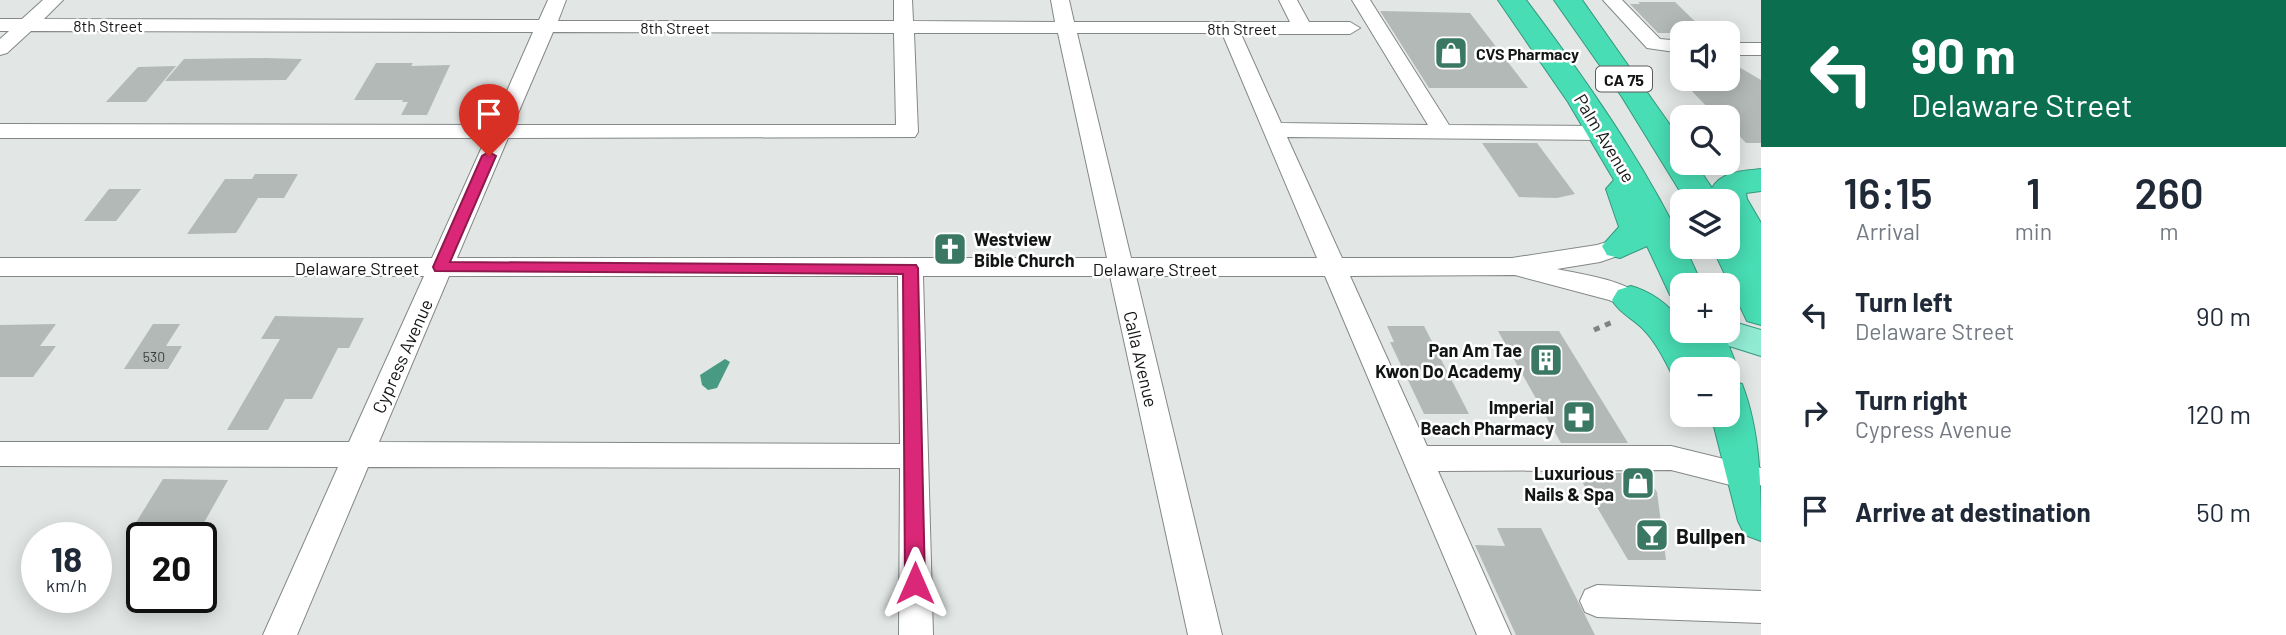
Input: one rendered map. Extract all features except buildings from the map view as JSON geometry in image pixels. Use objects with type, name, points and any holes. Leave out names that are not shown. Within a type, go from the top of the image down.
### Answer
[{"type":"highway","name":"Palm Avenue","points":[[1512,0],[1558,62],[1610,146],[1657,226],[1678,273]]},
{"type":"highway","points":[[1570,0],[1616,40],[1670,114]]},
{"type":"highway","name":"CA 75","points":[[1570,0],[1637,97],[1695,189]]},
{"type":"highway","points":[[1610,146],[1637,227],[1634,238],[1620,246]]},
{"type":"highway","points":[[1740,171],[1761,178]]},
{"type":"highway","points":[[1749,284],[1751,254],[1746,227],[1730,199],[1729,188],[1740,182],[1761,178]]},
{"type":"highway","points":[[1627,309],[1653,312],[1672,336],[1683,357]]},
{"type":"highway","points":[[1720,427],[1746,465]]},
{"type":"highway","points":[[1736,427],[1761,521]]},
{"type":"main road","points":[[1740,337],[1761,343]]},
{"type":"street","points":[[0,49],[54,0]]},
{"type":"street","name":"Cypress Avenue","points":[[280,635],[557,0]]},
{"type":"street","points":[[0,131],[907,132],[903,0]]},
{"type":"street","name":"Calla Avenue","points":[[1060,0],[1205,635]]},
{"type":"street","points":[[1289,0],[1303,28]]},
{"type":"street","points":[[1361,0],[1443,131]]},
{"type":"street","points":[[1612,0],[1654,44],[1670,46]]},
{"type":"street","name":"8th Street","points":[[0,25],[1350,27]]},
{"type":"street","points":[[1229,28],[1494,635]]},
{"type":"street","points":[[1740,48],[1761,49]]},
{"type":"street","points":[[1273,130],[1443,131],[1610,146]]},
{"type":"street","name":"Delaware Street","points":[[0,267],[1513,267],[1601,253],[1620,246]]},
{"type":"street","name":"Delaware Street","points":[[1513,267],[1617,293],[1627,309]]},
{"type":"street","points":[[911,268],[916,635]]},
{"type":"street","points":[[0,454],[915,456]]},
{"type":"street","points":[[1417,459],[1671,458],[1746,465]]},
{"type":"street","points":[[1597,601],[1761,607]]},
{"type":"path","points":[[1594,330],[1627,309]]},
{"type":"shaded area","points":[[725,359],[730,362],[717,388],[708,390],[702,385],[700,375]]},
{"type":"place","name":"CVS Pharmacy","points":[[1451,53]]},
{"type":"place","name":"Westview Bible Church","points":[[950,249]]},
{"type":"place","name":"Pan Am Tae Kwon Do Academy","points":[[1546,360]]},
{"type":"place","name":"Imperial Beach Pharmacy","points":[[1579,417]]},
{"type":"place","name":"Luxurious Nails & Spa","points":[[1638,483]]},
{"type":"place","name":"Bullpen","points":[[1652,535]]},
{"type":"route","points":[[489,156],[440,267],[911,268],[915,583]]}]
